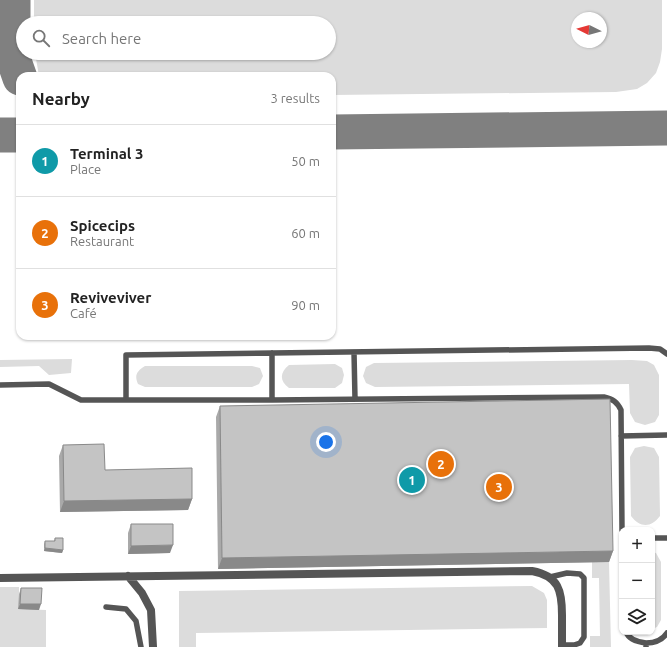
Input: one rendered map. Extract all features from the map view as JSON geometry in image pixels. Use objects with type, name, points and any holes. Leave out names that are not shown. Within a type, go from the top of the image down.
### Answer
[{"type":"street","points":[[0,578],[532,571],[542,573],[550,577],[557,584],[561,592],[562,646]]},
{"type":"street","points":[[128,576],[142,593],[151,610],[153,647]]},
{"type":"lane","points":[[126,400],[126,355],[649,348],[660,349],[667,354]]},
{"type":"lane","points":[[354,352],[355,399]]},
{"type":"lane","points":[[272,353],[272,400]]},
{"type":"lane","points":[[0,385],[49,384],[81,400],[604,397],[612,399],[617,403],[621,410],[622,527]]},
{"type":"lane","points":[[621,436],[667,435]]},
{"type":"lane","points":[[655,538],[667,538]]},
{"type":"lane","points":[[550,577],[567,573],[580,574],[584,578],[584,637],[580,643],[562,646]]},
{"type":"lane","points":[[106,607],[126,609],[136,621],[141,647]]},
{"type":"lane","points":[[627,635],[635,641],[646,645],[655,643],[664,638],[667,633]]},
{"type":"shaded area","points":[[34,0],[662,0],[662,49],[660,62],[656,73],[647,83],[637,89],[616,92],[336,95],[336,72],[38,72],[36,60],[336,60],[336,16],[34,16]]},
{"type":"shaded area","points":[[72,359],[71,373],[49,375],[39,366],[0,367],[0,360]]},
{"type":"shaded area","points":[[647,361],[654,365],[659,375],[659,415],[655,422],[645,425],[635,422],[630,413],[629,384],[375,387],[366,383],[363,376],[366,367],[374,363]]},
{"type":"shaded area","points":[[335,364],[342,368],[344,375],[342,383],[335,388],[289,388],[282,379],[282,374],[289,365]]},
{"type":"shaded area","points":[[145,366],[252,366],[260,368],[263,376],[259,384],[252,387],[145,387],[138,384],[136,376]]},
{"type":"shaded area","points":[[644,446],[654,448],[659,457],[660,516],[653,523],[646,525],[638,523],[631,516],[630,457],[635,448]]},
{"type":"shaded area","points":[[655,553],[661,562],[661,620],[655,628]]},
{"type":"shaded area","points":[[592,562],[609,562],[611,647],[590,647],[590,636],[600,636],[599,578],[592,578]]},
{"type":"shaded area","points":[[532,586],[544,593],[547,600],[547,628],[196,633],[196,647],[179,647],[179,591]]},
{"type":"shaded area","points":[[0,587],[19,587],[19,609],[46,610],[46,647],[0,647]]},
{"type":"building","points":[[610,399],[613,551],[222,558],[220,406]]},
{"type":"building","points":[[104,444],[105,470],[192,468],[192,499],[64,501],[63,445]]},
{"type":"building","points":[[131,524],[173,524],[173,545],[131,546]]},
{"type":"building","points":[[55,538],[63,538],[63,550],[45,548],[45,541],[55,541]]},
{"type":"building","points":[[21,588],[42,588],[41,604],[20,604]]},
{"type":"taxiway","points":[[13,0],[13,58],[18,72]]},
{"type":"taxiway","points":[[336,132],[667,128]]},
{"type":"taxiway","points":[[0,135],[16,135]]},
{"type":"place","name":"Spicecips","points":[[441,464]]},
{"type":"place","name":"Terminal 3","points":[[412,480]]},
{"type":"place","name":"Reviveviver","points":[[499,487]]}]
